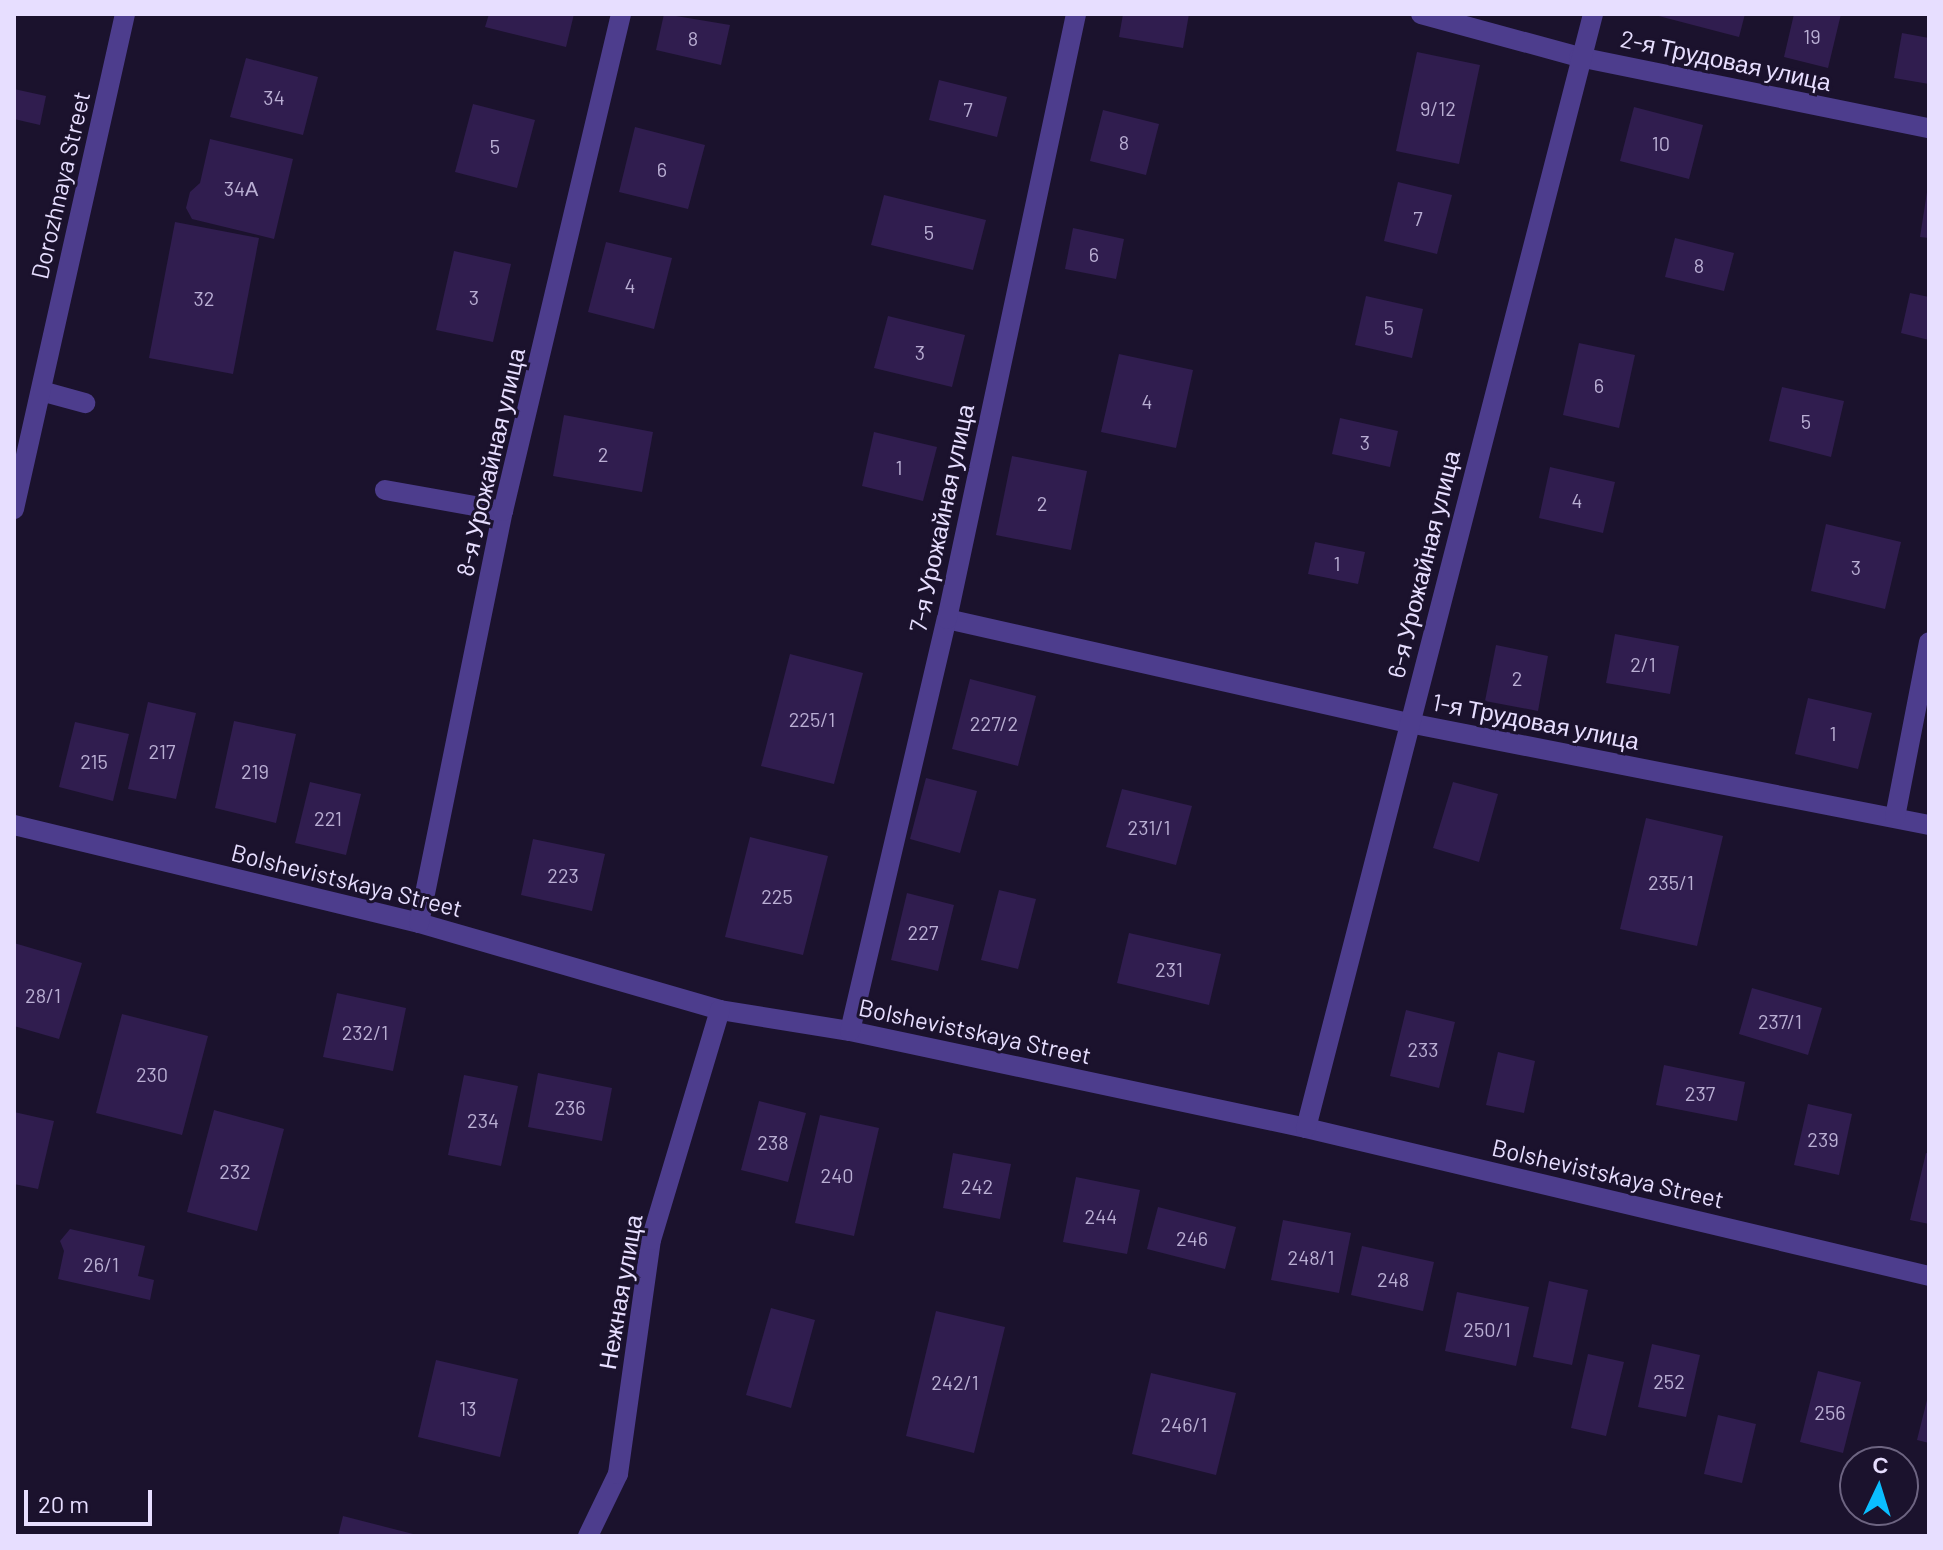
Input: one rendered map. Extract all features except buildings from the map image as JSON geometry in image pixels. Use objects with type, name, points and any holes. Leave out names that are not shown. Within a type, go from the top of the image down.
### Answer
[{"type":"street","name":"Dorozhnaya Street","points":[[14,509],[125,14]]},
{"type":"street","name":"8-я Урожайная улица","points":[[419,923],[503,511],[621,14]]},
{"type":"street","name":"7-я Урожайная улица","points":[[850,1031],[947,619],[1076,14]]},
{"type":"street","name":"2-я Трудовая улица","points":[[1421,14],[1579,57],[1929,128]]},
{"type":"street","name":"6-я Урожайная улица","points":[[1306,1128],[1579,57],[1593,14]]},
{"type":"street","points":[[41,391],[85,403]]},
{"type":"street","points":[[385,490],[503,511]]},
{"type":"street","name":"1-я Трудовая улица","points":[[947,619],[1409,723],[1929,825]]},
{"type":"street","points":[[1895,817],[1929,642]]},
{"type":"street","name":"Bolshevistskaya Street","points":[[14,825],[419,923],[720,1010],[850,1031],[1306,1128],[1929,1276]]},
{"type":"street","name":"Нежная улица","points":[[588,1536],[618,1474],[651,1240],[720,1010]]}]
